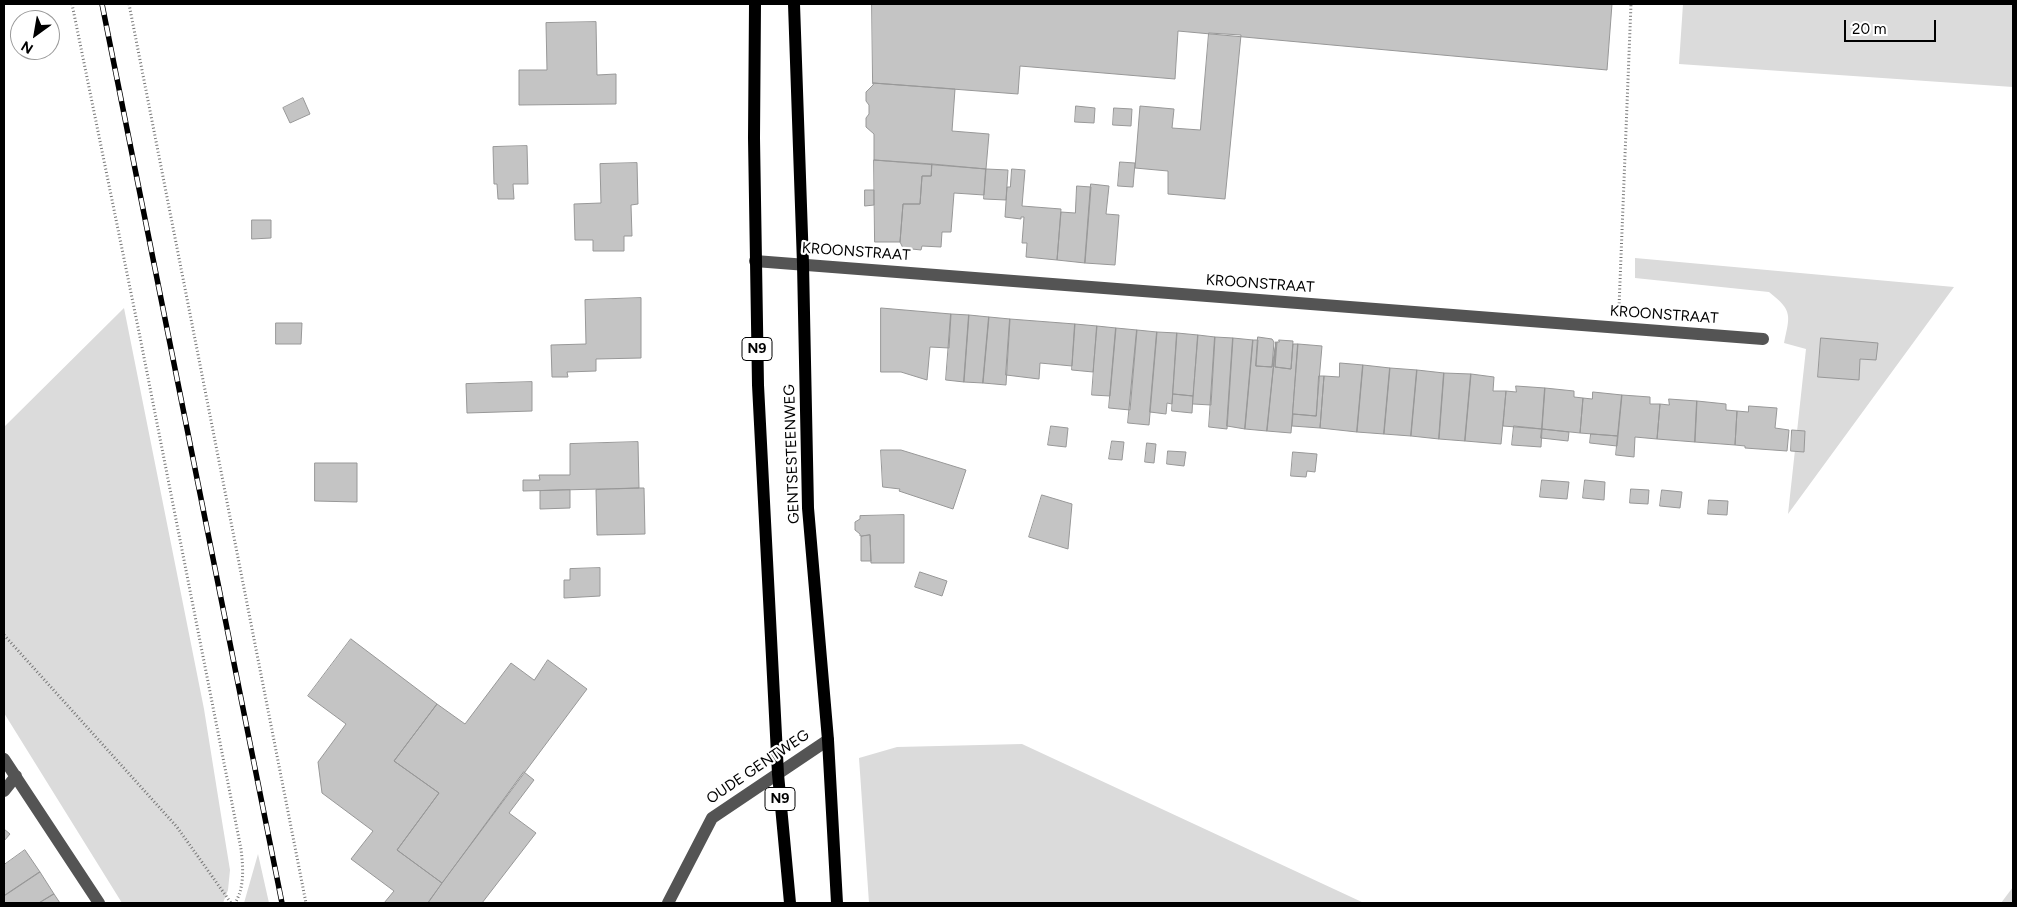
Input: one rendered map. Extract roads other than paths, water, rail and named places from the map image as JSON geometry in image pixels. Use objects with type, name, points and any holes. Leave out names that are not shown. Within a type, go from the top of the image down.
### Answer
[{"type":"main road","name":"GENTSESTEENWEG","points":[[755,4],[755,261],[758,385],[778,774],[790,903]]},
{"type":"main road","name":"GENTSESTEENWEG","points":[[794,4],[803,264],[808,508],[828,740],[837,903]]},
{"type":"street","name":"KROONSTRAAT","points":[[755,261],[1763,339]]},
{"type":"street","name":"OUDE GENTWEG","points":[[668,903],[712,818],[828,740]]},
{"type":"street","points":[[4,759],[99,903]]},
{"type":"street","points":[[4,791],[16,776]]},
{"type":"railway","points":[[102,4],[282,903]]}]
